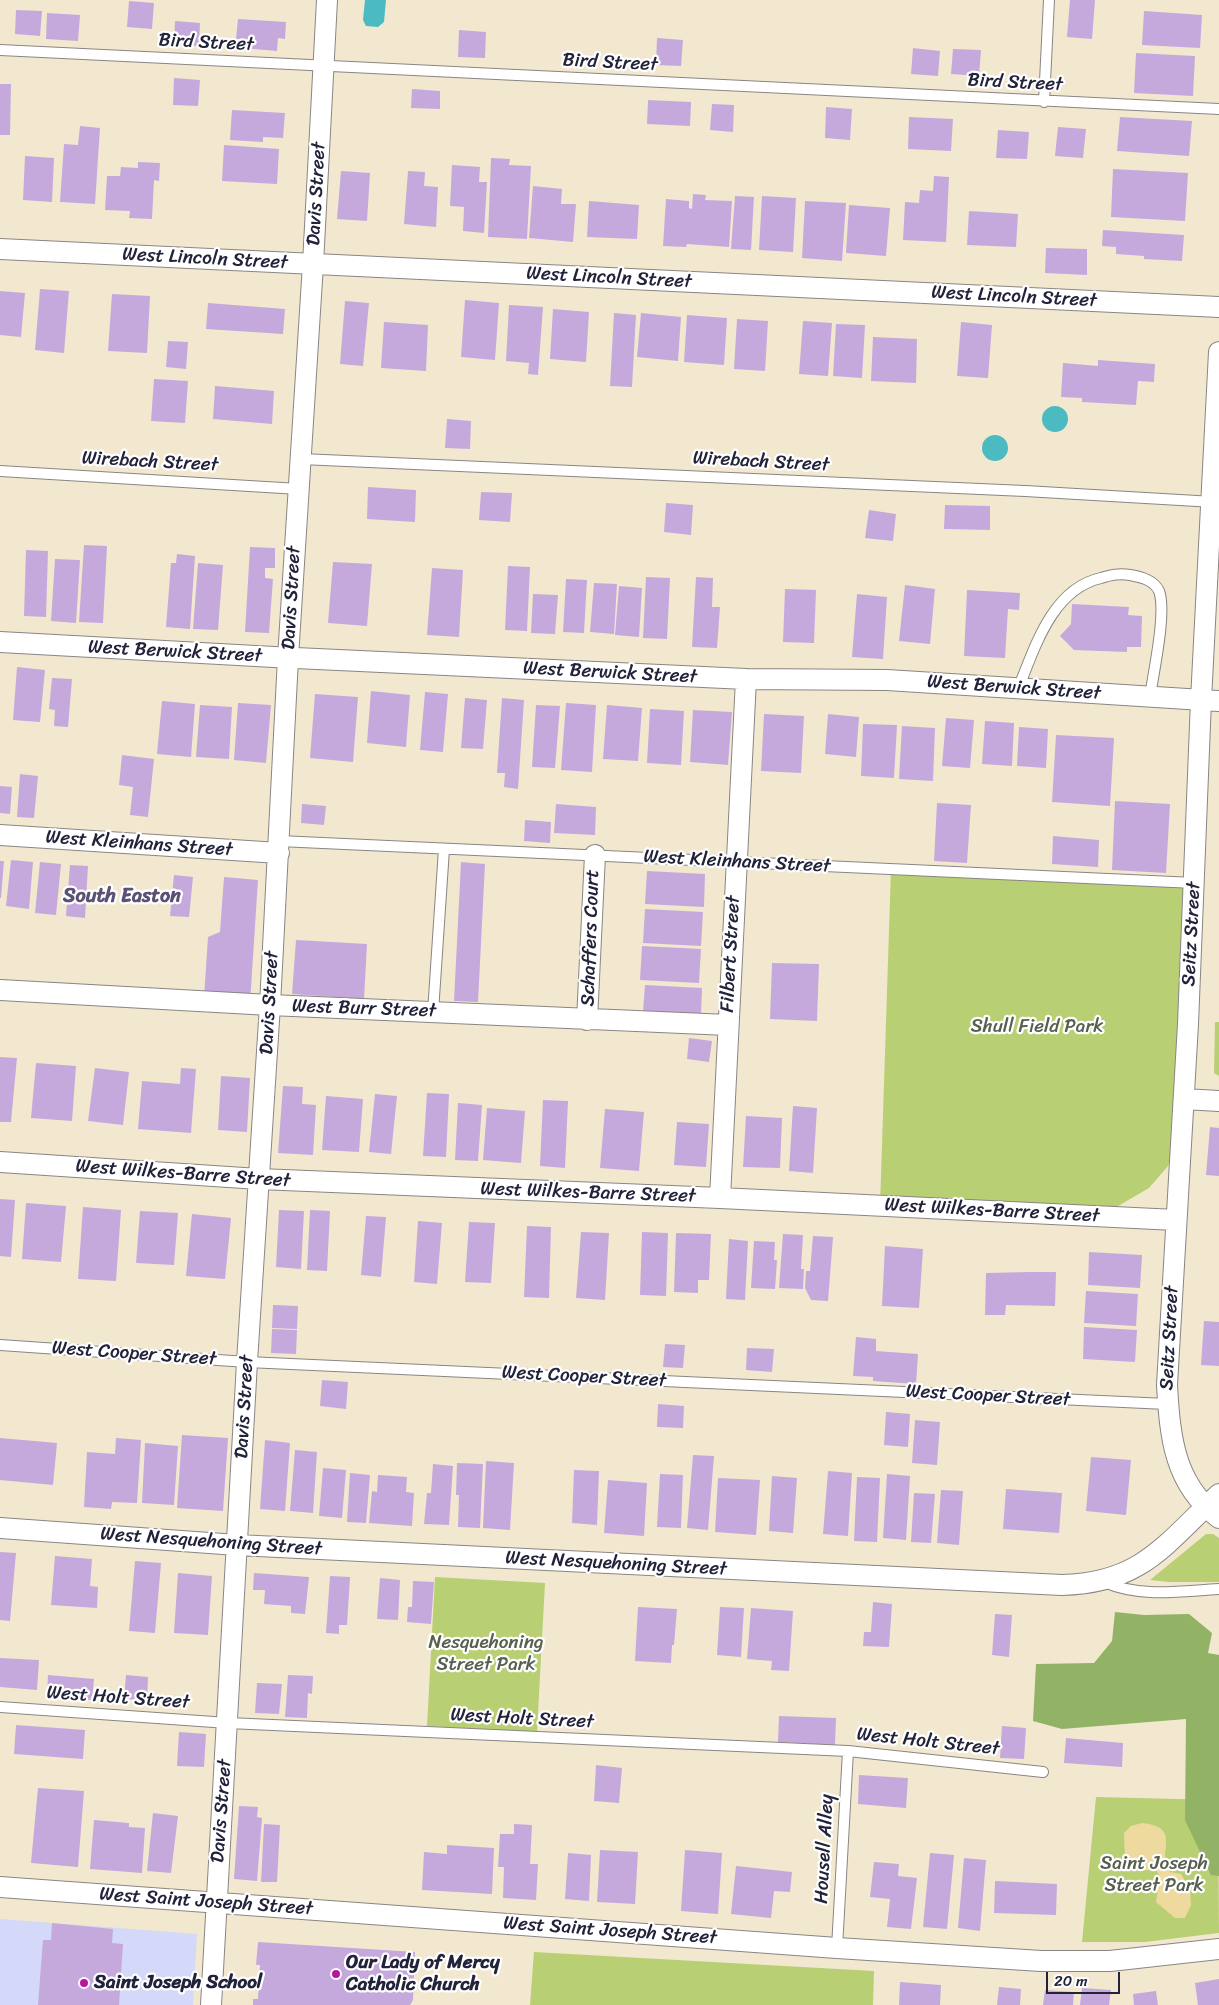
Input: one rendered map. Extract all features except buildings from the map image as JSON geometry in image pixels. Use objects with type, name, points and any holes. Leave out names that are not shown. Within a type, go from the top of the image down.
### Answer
[{"type":"street","name":"Davis Street","points":[[211,2005],[247,1362],[270,1006],[288,658],[314,264],[327,0]]},
{"type":"street","name":"West Lincoln Street","points":[[0,248],[1219,307]]},
{"type":"street","name":"Seitz Street","points":[[1215,1506],[1193,1492],[1181,1470],[1172,1438],[1168,1404],[1176,1220],[1195,883],[1210,701],[1219,352]]},
{"type":"street","name":"West Berwick Street","points":[[0,642],[288,658],[746,679],[888,680],[1210,701]]},
{"type":"street","name":"Filbert Street","points":[[720,1198],[746,679]]},
{"type":"street","name":"West Kleinhans Street","points":[[0,835],[279,847]]},
{"type":"street","name":"Schaffers Court","points":[[587,1020],[594,855]]},
{"type":"street","name":"West Burr Street","points":[[0,990],[270,1006],[728,1025]]},
{"type":"street","points":[[1184,1099],[1219,1101]]},
{"type":"street","name":"West Wilkes-Barre Street","points":[[0,1162],[258,1179],[720,1198],[1176,1220]]},
{"type":"street","name":"West Nesquehoning Street","points":[[0,1528],[237,1545],[1062,1585],[1101,1581],[1122,1574],[1150,1560],[1215,1506]]},
{"type":"street","name":"West Saint Joseph Street","points":[[0,1888],[837,1948],[1066,1961],[1129,1960],[1219,1949]]},
{"type":"lane","points":[[1044,102],[1049,0]]},
{"type":"lane","name":"Bird Street","points":[[0,50],[1219,109]]},
{"type":"lane","name":"Wirebach Street","points":[[301,459],[1016,491],[1215,502]]},
{"type":"lane","name":"Wirebach Street","points":[[0,471],[299,489]]},
{"type":"lane","points":[[1018,688],[1048,621],[1064,598],[1087,581],[1119,573],[1145,578],[1159,591],[1162,614],[1150,697]]},
{"type":"lane","name":"West Kleinhans Street","points":[[279,847],[444,849],[1195,883]]},
{"type":"lane","points":[[434,1012],[444,849]]},
{"type":"lane","name":"West Cooper Street","points":[[0,1345],[247,1362],[1168,1404]]},
{"type":"lane","points":[[1101,1581],[1122,1589],[1148,1593],[1219,1589]]},
{"type":"lane","name":"West Holt Street","points":[[0,1707],[228,1723],[848,1751],[1043,1772]]},
{"type":"lane","name":"Housell Alley","points":[[837,1948],[848,1751]]},
{"type":"shaded area","points":[[0,1919],[197,1934],[193,2005],[0,2005]]},
{"type":"green space","name":"Shull Field Park","points":[[891,869],[1195,883],[1182,1129],[1168,1166],[1149,1188],[1101,1216],[880,1206]]},
{"type":"green space","points":[[1215,1022],[1219,1022],[1219,1076],[1214,1073]]},
{"type":"green space","points":[[1206,1534],[1213,1534],[1219,1538],[1219,1582],[1150,1580]]},
{"type":"green space","name":"Nesquehoning Street Park","points":[[435,1577],[545,1583],[537,1732],[427,1726]]},
{"type":"green space","points":[[1115,1612],[1144,1615],[1189,1614],[1212,1633],[1208,1653],[1219,1655],[1219,1876],[1211,1875],[1185,1820],[1186,1719],[1062,1729],[1033,1721],[1036,1664],[1094,1663],[1112,1641]]},
{"type":"green space","name":"Saint Joseph Street Park","points":[[1096,1797],[1218,1800],[1219,1933],[1145,1942],[1082,1942]]},
{"type":"green space","points":[[534,1952],[874,1971],[873,2005],[530,2005]]},
{"type":"sand","points":[[1142,1823],[1162,1830],[1166,1842],[1166,1865],[1170,1872],[1181,1874],[1190,1889],[1191,1905],[1185,1918],[1175,1918],[1156,1902],[1160,1876],[1156,1870],[1137,1869],[1128,1863],[1124,1833],[1131,1826]]},
{"type":"water","points":[[365,0],[386,0],[384,22],[378,27],[366,26],[363,20]]},
{"type":"water","points":[[1055,406],[1064,410],[1068,419],[1064,428],[1055,432],[1046,428],[1042,419],[1046,410]]},
{"type":"water","points":[[995,435],[1004,439],[1008,448],[1004,457],[995,461],[986,457],[982,448],[986,439]]},
{"type":"place","name":"Our Lady of Mercy Catholic Church","points":[[336,1974]]},
{"type":"place","name":"Saint Joseph School","points":[[84,1983]]},
{"type":"district","name":"South Easton","points":[[122,897]]}]
